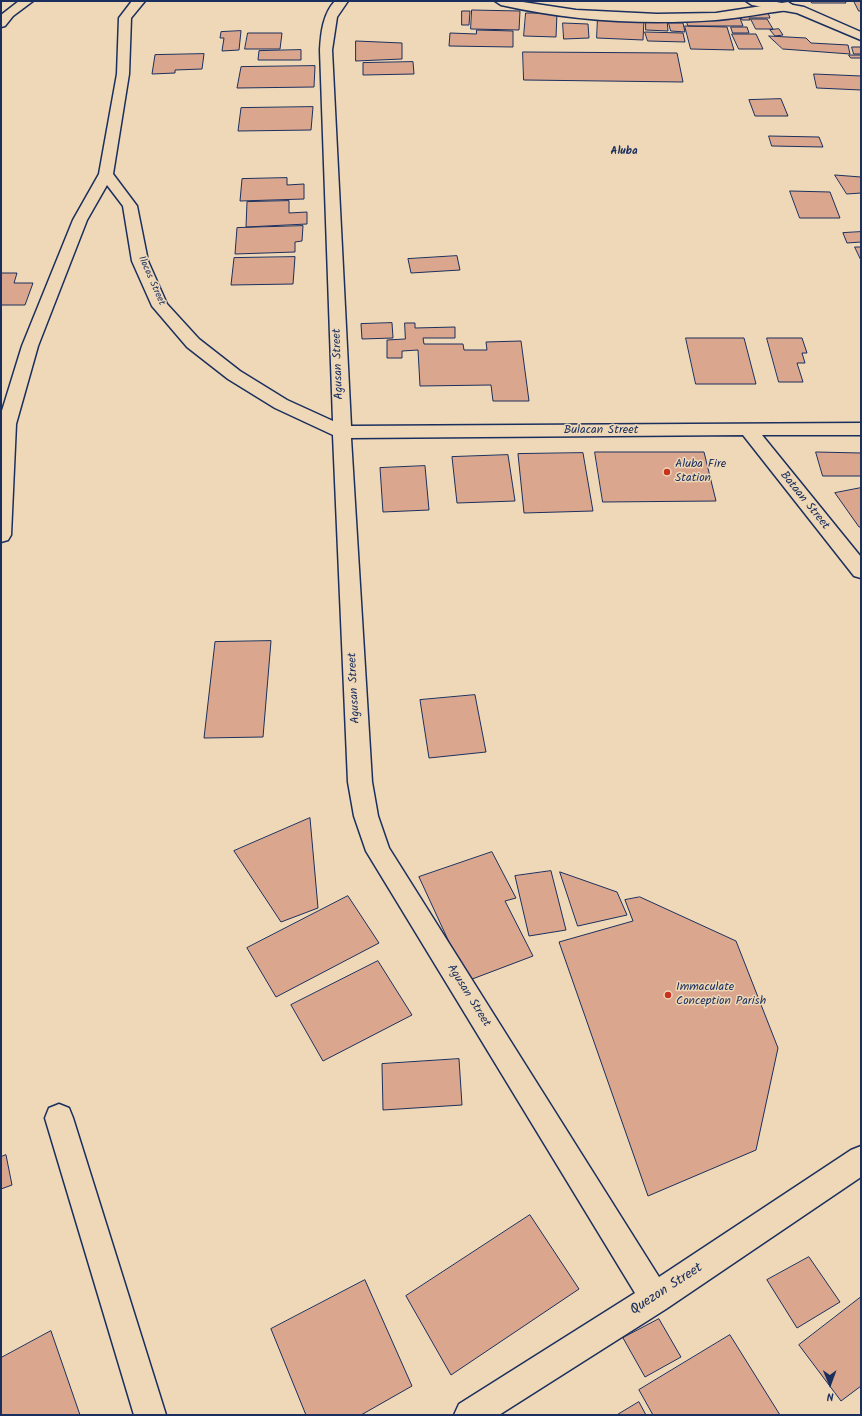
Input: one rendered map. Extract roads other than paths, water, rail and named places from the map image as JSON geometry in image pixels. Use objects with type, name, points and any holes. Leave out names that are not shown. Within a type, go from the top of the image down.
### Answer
[{"type":"street","points":[[1,23],[10,13],[27,1]]},
{"type":"street","points":[[1,535],[7,424],[30,346],[77,227],[106,174],[123,74],[125,18],[133,6],[139,1]]},
{"type":"street","name":"Agusan Street","points":[[342,1],[337,5],[328,26],[326,50],[342,432],[360,782],[366,816],[378,851],[655,1298]]},
{"type":"street","points":[[501,1],[570,13],[661,17],[707,17],[786,4]]},
{"type":"street","points":[[752,1],[786,4],[858,33]]},
{"type":"street","name":"Ilocos Street","points":[[106,174],[130,206],[140,261],[160,306],[193,343],[234,375],[274,400],[342,432]]},
{"type":"street","name":"Bulacan Street","points":[[342,432],[861,429]]},
{"type":"street","name":"Bataan Street","points":[[748,430],[861,571]]},
{"type":"street","points":[[59,1118],[150,1415]]},
{"type":"street","name":"Quezon Street","points":[[470,1415],[655,1298],[861,1160]]},
{"type":"place","name":"Aluba Fire Station","points":[[667,472]]},
{"type":"place","name":"Immaculate Conception Parish","points":[[668,995]]},
{"type":"district","name":"Aluba","points":[[624,152]]}]
